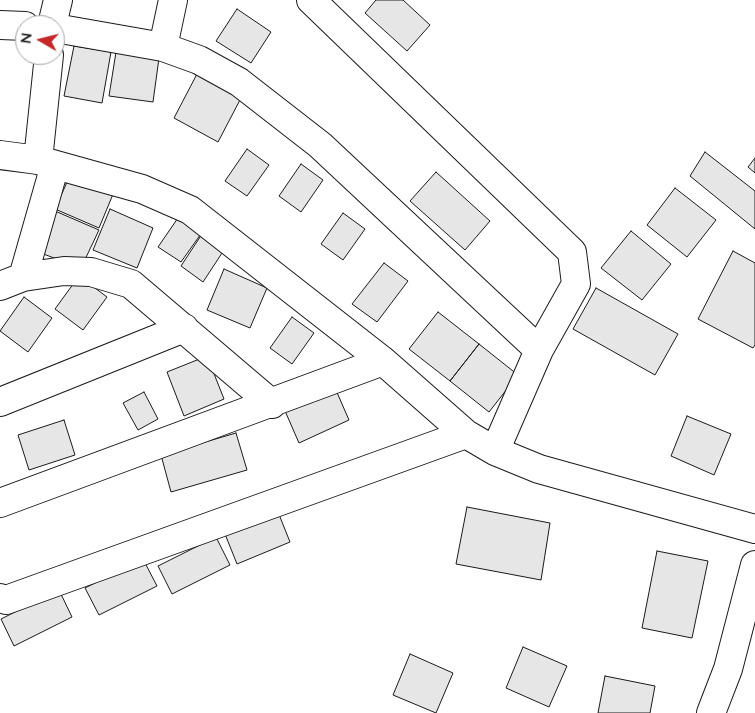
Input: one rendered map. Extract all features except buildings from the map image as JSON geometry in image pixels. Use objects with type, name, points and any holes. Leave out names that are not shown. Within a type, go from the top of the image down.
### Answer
[{"type":"street","points":[[54,15],[58,0]]},
{"type":"street","points":[[163,46],[173,0]]},
{"type":"street","points":[[311,0],[572,252],[576,284],[539,350],[495,451]]},
{"type":"street","points":[[0,24],[15,25]]},
{"type":"street","points":[[65,30],[163,46],[198,60],[239,82],[320,145],[539,350]]},
{"type":"street","points":[[49,65],[47,163],[11,282],[64,271],[91,272],[131,284],[272,404]]},
{"type":"street","points":[[0,155],[47,163],[142,189],[190,210],[383,361],[466,434],[495,451],[539,469],[755,529]]},
{"type":"street","points":[[0,402],[184,328]]},
{"type":"street","points":[[0,503],[272,404],[383,361]]},
{"type":"street","points":[[0,598],[6,600],[466,434]]},
{"type":"street","points":[[711,713],[728,669],[755,567]]}]
